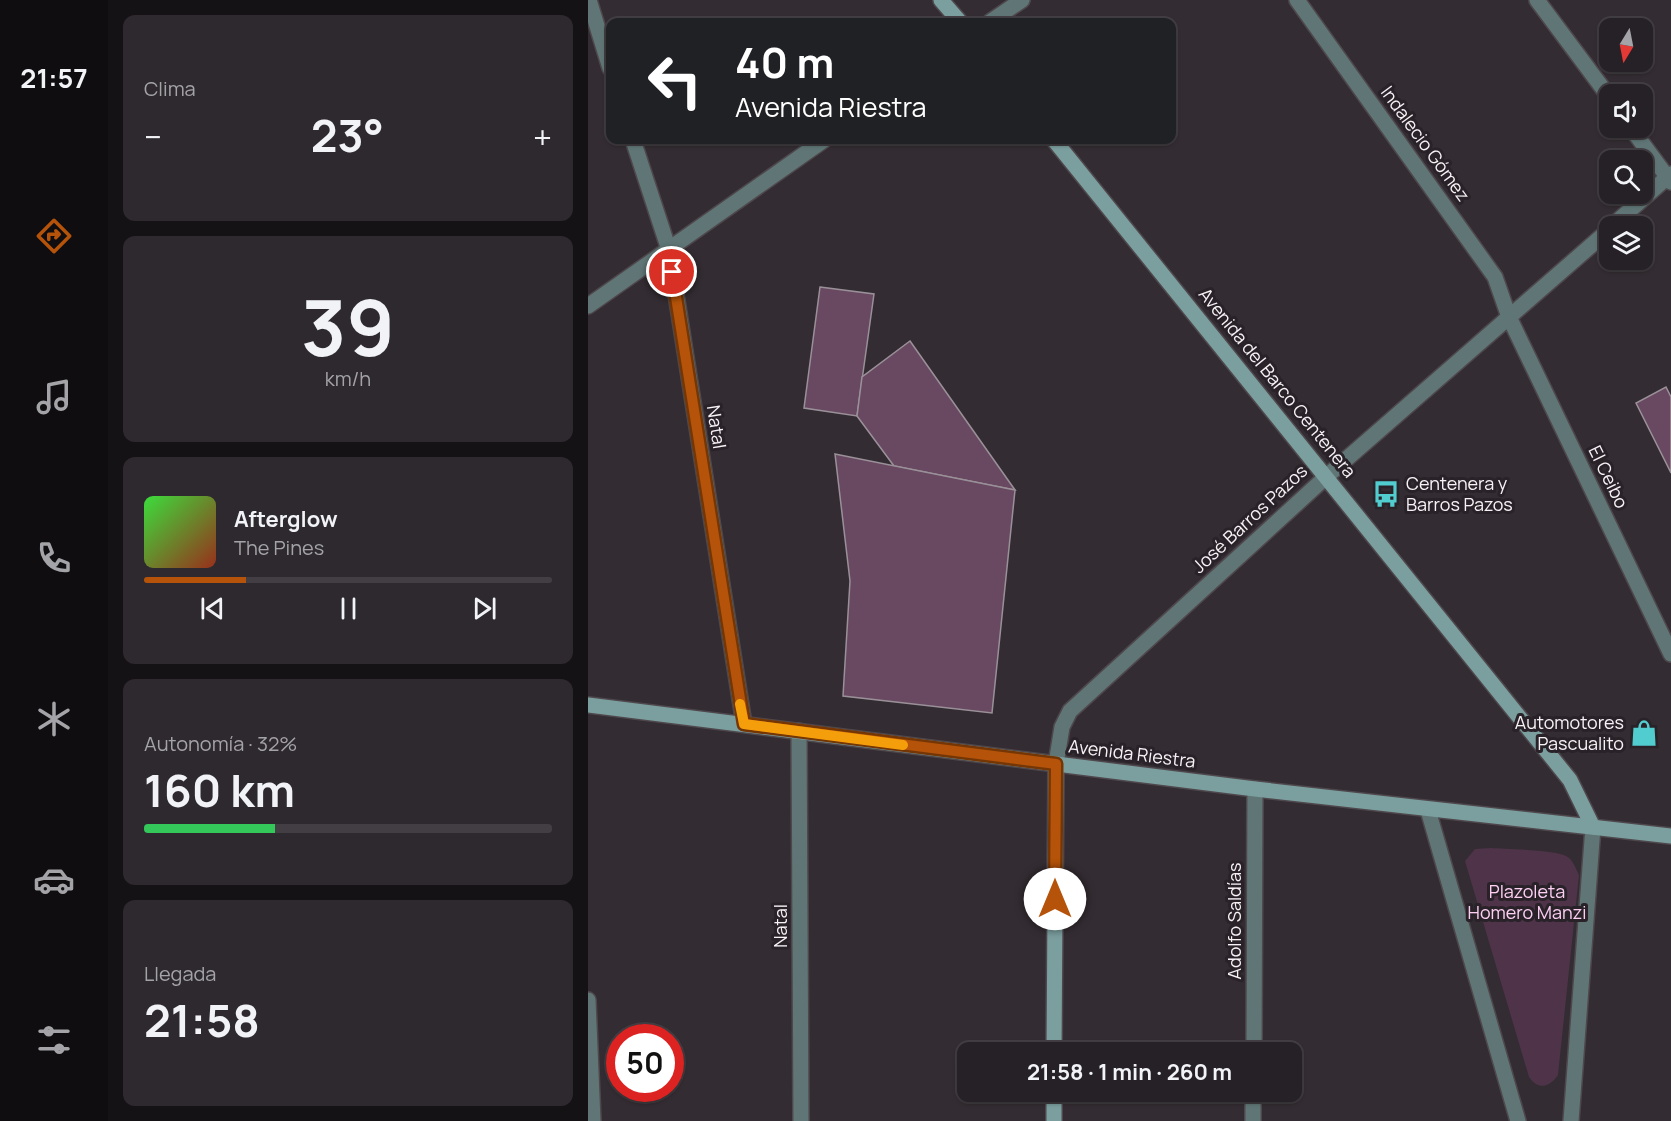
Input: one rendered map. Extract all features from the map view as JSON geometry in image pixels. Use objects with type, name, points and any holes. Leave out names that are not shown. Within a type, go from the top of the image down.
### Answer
[{"type":"main road","points":[[941,0],[957,18]]},
{"type":"main road","name":"Avenida del Barco Centenera","points":[[1057,144],[1570,780],[1593,827]]},
{"type":"main road","name":"Avenida Riestra","points":[[588,705],[1428,810],[1671,836]]},
{"type":"main road","points":[[1054,1042],[1056,764]]},
{"type":"main road","points":[[1054,1102],[1054,1121]]},
{"type":"street","points":[[589,0],[606,55]]},
{"type":"street","points":[[996,18],[1022,0]]},
{"type":"street","name":"Indalecio Gómez","points":[[1297,0],[1495,277],[1509,317]]},
{"type":"street","points":[[1537,0],[1600,84]]},
{"type":"street","points":[[1639,138],[1670,178]]},
{"type":"street","name":"Natal","points":[[634,144],[669,249],[744,724]]},
{"type":"street","points":[[588,306],[818,144]]},
{"type":"street","name":"José Barros Pazos","points":[[1625,216],[1670,178]]},
{"type":"street","name":"José Barros Pazos","points":[[1056,764],[1062,728],[1071,711],[1327,476],[1599,238]]},
{"type":"street","name":"El Ceibo","points":[[1509,317],[1671,654]]},
{"type":"street","name":"Natal","points":[[799,731],[801,1121]]},
{"type":"street","name":"Adolfo Saldías","points":[[1254,1042],[1255,789]]},
{"type":"street","points":[[1428,810],[1518,1121]]},
{"type":"street","points":[[1571,1121],[1593,827]]},
{"type":"street","points":[[588,1000],[593,1121]]},
{"type":"street","points":[[1253,1102],[1253,1121]]},
{"type":"green space","name":"Plazoleta Homero Manzi","points":[[1491,848],[1560,854],[1571,859],[1579,875],[1558,1075],[1551,1083],[1543,1086],[1536,1084],[1529,1077],[1465,861],[1475,849]]},
{"type":"building","points":[[820,287],[874,294],[857,416],[804,408]]},
{"type":"building","points":[[910,341],[1015,490],[894,466],[857,416],[862,377]]},
{"type":"building","points":[[1666,387],[1671,397],[1671,473],[1636,403]]},
{"type":"building","points":[[835,454],[1015,490],[992,713],[843,696],[850,581]]},
{"type":"slow traffic","points":[[740,704],[744,724],[903,745]]},
{"type":"place","name":"Centenera y Barros Pazos","points":[[1386,494]]},
{"type":"place","name":"Automotores Pascualito","points":[[1644,733]]},
{"type":"route","points":[[672,272],[744,724],[1056,764],[1055,899]]}]
